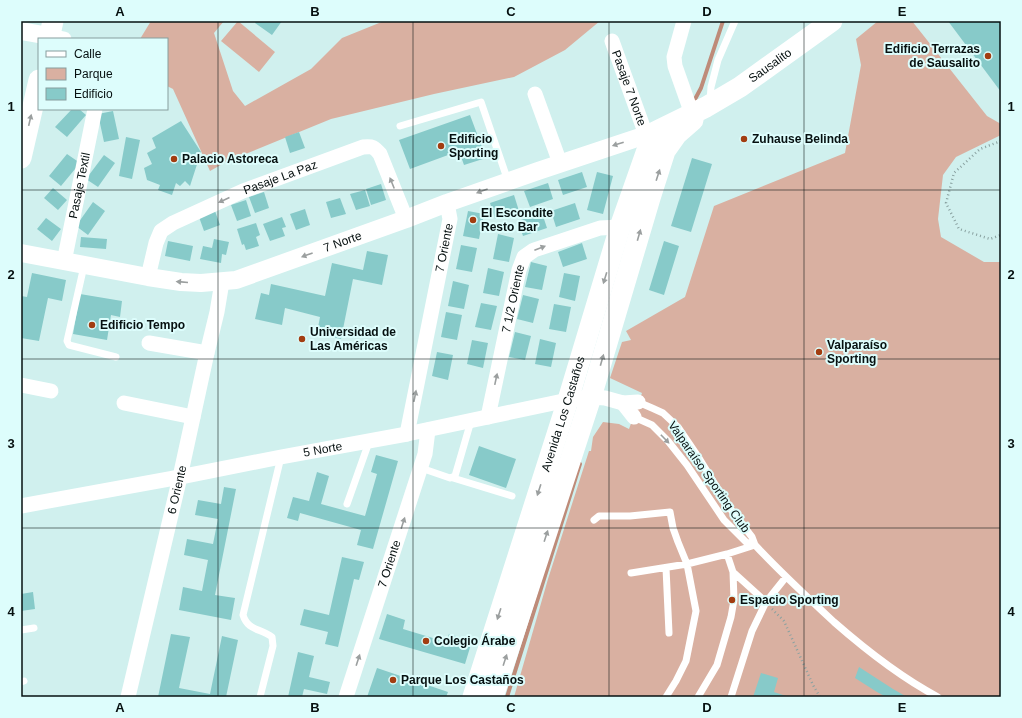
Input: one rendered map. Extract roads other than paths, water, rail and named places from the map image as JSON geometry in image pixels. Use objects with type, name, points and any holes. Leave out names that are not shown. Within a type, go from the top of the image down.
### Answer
[{"type":"main road","name":"Sausalito","points":[[651,133],[703,108],[740,87],[832,21]]},
{"type":"main road","points":[[21,158],[38,84]]},
{"type":"main road","name":"Sausalito","points":[[665,151],[677,134],[703,108]]},
{"type":"main road","name":"Avenida Los Castaños","points":[[473,697],[568,400],[620,227],[646,153],[651,133]]},
{"type":"main road","name":"Avenida Los Castaños","points":[[493,697],[591,397],[665,151]]},
{"type":"street","points":[[684,21],[674,57],[675,66],[703,108]]},
{"type":"street","points":[[21,31],[54,34]]},
{"type":"street","name":"Pasaje 7 Norte","points":[[612,41],[651,133]]},
{"type":"street","points":[[535,94],[560,163]]},
{"type":"street","name":"Pasaje Textil","points":[[64,262],[95,110]]},
{"type":"street","points":[[651,133],[663,140],[665,151]]},
{"type":"street","name":"7 Norte","points":[[21,253],[84,266],[181,282],[201,283],[236,280],[447,203],[651,133]]},
{"type":"street","name":"Pasaje La Paz","points":[[148,277],[156,243],[161,231],[173,223],[243,191],[363,147],[370,146],[375,148],[380,154],[406,219]]},
{"type":"street","name":"7 Oriente","points":[[407,434],[450,218],[447,203]]},
{"type":"street","name":"7 1/2 Oriente","points":[[488,417],[519,270],[524,257],[534,250],[600,228],[620,227]]},
{"type":"street","name":"6 Oriente","points":[[128,697],[180,477],[217,312],[222,282]]},
{"type":"street","points":[[149,343],[207,353]]},
{"type":"street","points":[[21,385],[51,391]]},
{"type":"street","name":"5 Norte","points":[[21,506],[428,430],[568,400],[591,397],[605,398],[623,403],[638,402]]},
{"type":"street","points":[[124,403],[193,417]]},
{"type":"street","points":[[623,403],[634,418]]},
{"type":"street","name":"7 Oriente","points":[[346,697],[421,468],[425,454],[428,430]]},
{"type":"lane","points":[[703,108],[711,87],[718,60],[735,21]]},
{"type":"lane","points":[[400,126],[481,102],[508,182]]},
{"type":"lane","points":[[84,266],[67,341],[68,345],[116,357]]},
{"type":"lane","name":"Valparaíso Sporting Club","points":[[638,402],[663,413],[678,427],[729,507],[752,537],[756,545],[809,600],[849,635],[894,671],[938,697]]},
{"type":"lane","name":"Valparaíso Sporting Club","points":[[634,418],[652,426],[668,441],[724,520],[746,542],[756,545]]},
{"type":"lane","points":[[453,478],[455,476],[471,421]]},
{"type":"lane","points":[[347,504],[369,441]]},
{"type":"lane","points":[[260,697],[273,646],[272,637],[267,633],[249,626],[243,615],[281,458]]},
{"type":"lane","points":[[421,468],[512,496]]},
{"type":"lane","points":[[594,520],[599,516],[630,516],[670,512],[675,535],[687,564],[696,611],[686,661],[666,697]]},
{"type":"lane","points":[[631,573],[687,564],[756,545]]},
{"type":"lane","points":[[698,697],[717,665],[731,617],[734,600],[733,572],[727,554]]},
{"type":"lane","points":[[666,568],[669,633]]},
{"type":"lane","points":[[733,572],[766,602]]},
{"type":"lane","points":[[731,697],[752,631],[766,602],[786,577]]},
{"type":"lane","points":[[21,630],[34,628]]},
{"type":"waterway","points":[[694,101],[701,88],[723,21]]},
{"type":"waterway","points":[[507,697],[580,464]]},
{"type":"place","name":"Edificio Terrazas de Sausalito","points":[[988,56]]},
{"type":"place","name":"Zuhause Belinda","points":[[744,139]]},
{"type":"place","name":"Edificio Sporting","points":[[441,146]]},
{"type":"place","name":"Palacio Astoreca","points":[[174,159]]},
{"type":"place","name":"El Escondite Resto Bar","points":[[473,220]]},
{"type":"place","name":"Edificio Tempo","points":[[92,325]]},
{"type":"place","name":"Universidad de Las Américas","points":[[302,339]]},
{"type":"place","name":"Valparaíso Sporting","points":[[819,352]]},
{"type":"place","name":"Espacio Sporting","points":[[732,600]]},
{"type":"place","name":"Colegio Árabe","points":[[426,641]]},
{"type":"place","name":"Parque Los Castaños","points":[[393,680]]}]
